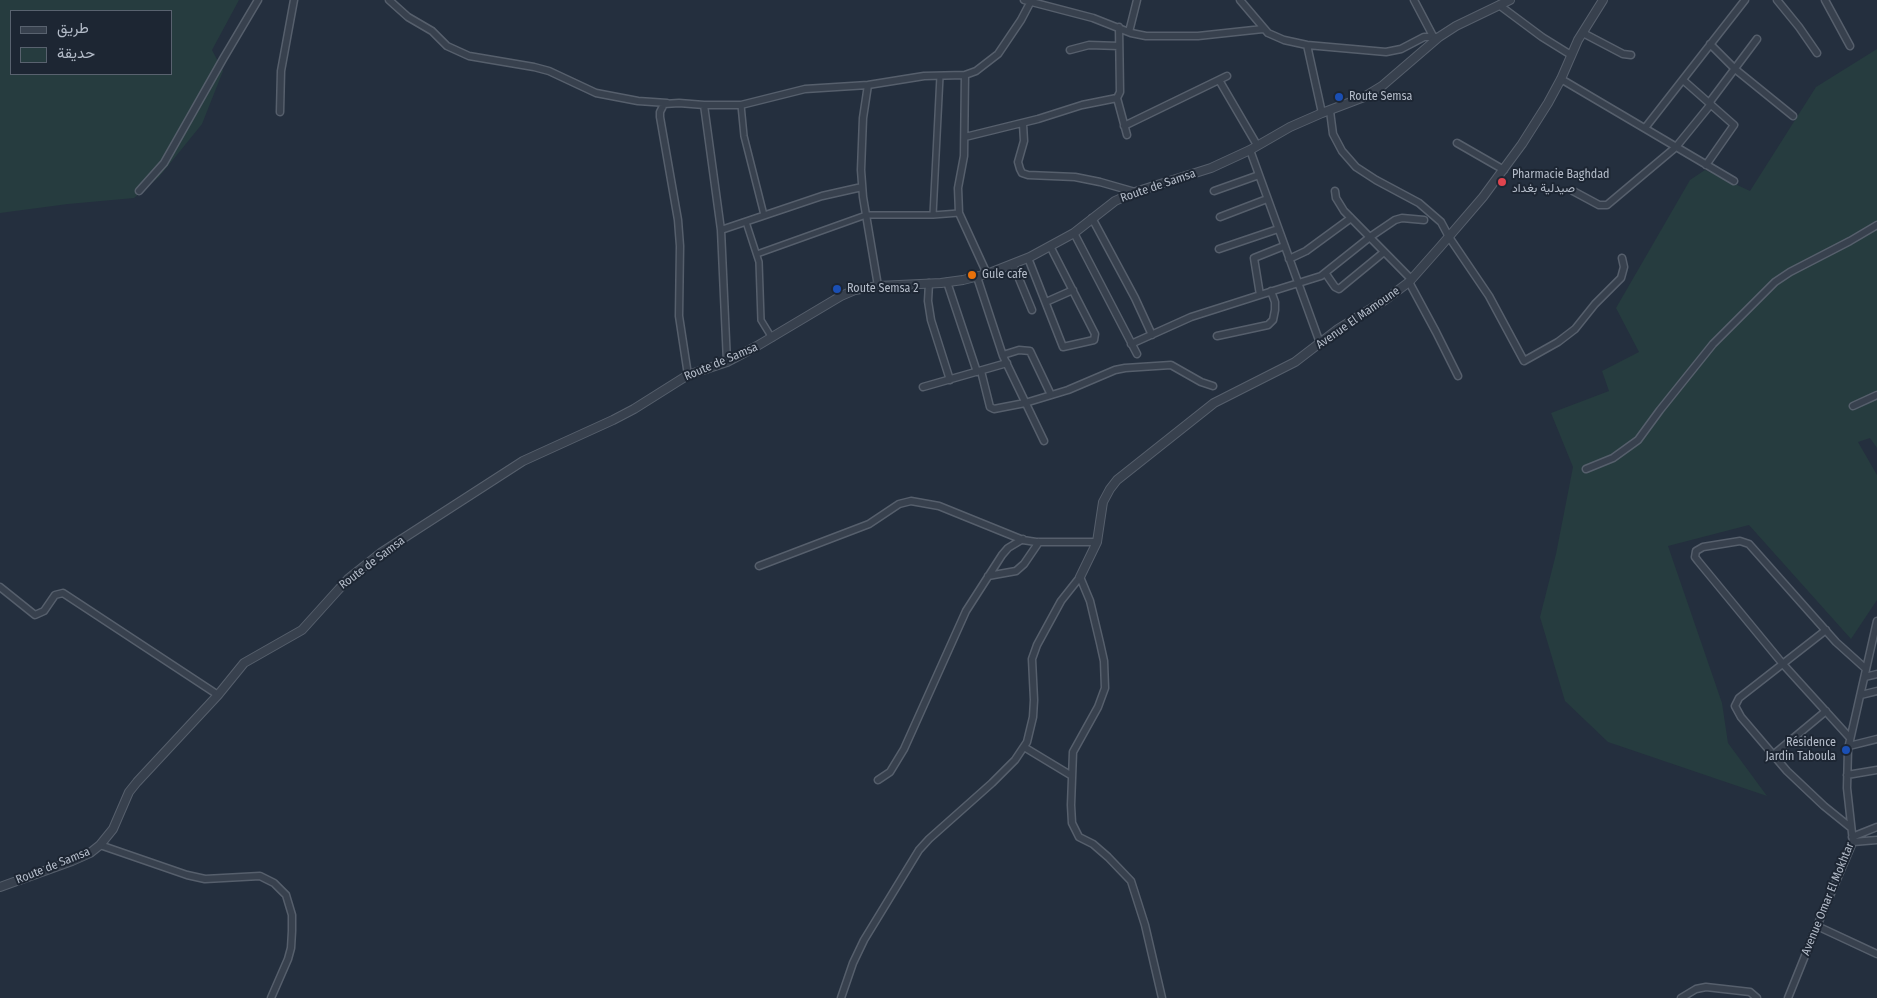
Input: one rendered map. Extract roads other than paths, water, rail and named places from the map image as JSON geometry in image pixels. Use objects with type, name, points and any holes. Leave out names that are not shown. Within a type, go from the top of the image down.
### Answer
[{"type":"street","points":[[139,191],[164,163],[258,0]]},
{"type":"street","points":[[280,112],[281,70],[294,0]]},
{"type":"street","points":[[389,0],[408,17],[432,31],[447,46],[469,56],[549,71],[596,93],[638,101],[704,105],[741,105],[806,90],[868,85],[909,78],[965,75],[976,71],[998,54],[1031,2]]},
{"type":"street","points":[[1024,0],[1052,3],[1129,32],[1146,36],[1198,36],[1263,29]]},
{"type":"street","points":[[1129,32],[1137,0]]},
{"type":"street","points":[[1240,0],[1255,16],[1263,29],[1280,38],[1307,45],[1386,52],[1401,49],[1424,37],[1436,37]]},
{"type":"street","points":[[1414,0],[1436,37]]},
{"type":"street","name":"Route de Samsa","points":[[0,887],[72,861],[90,853],[100,845],[113,829],[128,792],[218,695],[244,663],[302,630],[343,583],[382,552],[523,461],[627,412],[688,375],[727,362],[772,338],[841,296],[855,290],[878,286],[947,282],[977,277],[1028,258],[1074,233],[1115,201],[1135,192],[1211,168],[1322,113],[1364,97],[1382,86],[1436,37],[1510,0]]},
{"type":"street","name":"Avenue El Mamoune","points":[[1097,542],[1102,506],[1110,489],[1117,480],[1214,403],[1295,362],[1338,329],[1385,300],[1410,280],[1449,237],[1504,170],[1548,103],[1578,40],[1603,0]]},
{"type":"street","points":[[1646,128],[1745,0]]},
{"type":"street","points":[[1777,0],[1817,53]]},
{"type":"street","points":[[1824,0],[1850,46]]},
{"type":"street","points":[[1499,5],[1570,55]]},
{"type":"street","points":[[1119,27],[1120,92],[1117,98],[1127,135]]},
{"type":"street","points":[[1583,33],[1623,54],[1631,55]]},
{"type":"street","points":[[1573,190],[1599,204],[1607,205],[1676,147],[1757,39]]},
{"type":"street","points":[[1710,44],[1735,69],[1793,116]]},
{"type":"street","points":[[1070,50],[1089,45],[1119,46]]},
{"type":"street","points":[[1307,45],[1322,113]]},
{"type":"street","points":[[965,75],[965,137],[964,156],[958,188],[959,213],[987,274]]},
{"type":"street","points":[[933,215],[940,76]]},
{"type":"street","points":[[1124,126],[1227,76]]},
{"type":"street","points":[[1561,79],[1734,181]]},
{"type":"street","points":[[1219,80],[1257,145]]},
{"type":"street","points":[[1683,80],[1734,125],[1706,165]]},
{"type":"street","points":[[868,85],[862,127],[862,187],[878,286]]},
{"type":"street","points":[[965,137],[1023,124],[1082,105],[1117,98]]},
{"type":"street","points":[[668,103],[662,107],[660,117],[678,220],[680,246],[679,316],[688,375]]},
{"type":"street","points":[[704,105],[722,230],[727,362]]},
{"type":"street","points":[[741,105],[744,136],[764,215]]},
{"type":"street","points":[[1330,111],[1333,134],[1352,164],[1367,175],[1426,208],[1441,222],[1489,296],[1524,362],[1558,342],[1580,324],[1595,304],[1621,278],[1624,267],[1622,258]]},
{"type":"street","points":[[1023,124],[1024,141],[1018,162],[1022,173],[1075,177],[1135,192]]},
{"type":"street","points":[[1457,143],[1504,170]]},
{"type":"street","points":[[1250,150],[1320,343]]},
{"type":"street","points":[[1214,191],[1259,175]]},
{"type":"street","points":[[722,230],[822,196],[862,187]]},
{"type":"street","points":[[1335,191],[1340,205],[1410,280],[1458,376]]},
{"type":"street","points":[[1220,217],[1267,199]]},
{"type":"street","points":[[757,254],[866,215],[959,213]]},
{"type":"street","points":[[1092,218],[1135,298],[1152,335]]},
{"type":"street","points":[[1289,259],[1306,251],[1352,218]]},
{"type":"street","points":[[1131,344],[1191,317],[1326,274],[1370,237],[1395,220],[1402,218],[1424,220]]},
{"type":"street","points":[[746,222],[761,272],[759,315],[772,338]]},
{"type":"street","points":[[1586,469],[1613,458],[1638,440],[1713,344],[1775,282],[1790,272],[1850,242],[1877,225]]},
{"type":"street","points":[[1219,249],[1278,229]]},
{"type":"street","points":[[1074,233],[1137,354]]},
{"type":"street","points":[[1028,258],[1063,347],[1094,340],[1095,334],[1050,246]]},
{"type":"street","points":[[1260,295],[1253,259],[1284,246]]},
{"type":"street","points":[[1326,274],[1335,287],[1339,289],[1384,252]]},
{"type":"street","points":[[1013,264],[1032,310]]},
{"type":"street","points":[[977,277],[1003,355],[1044,441]]},
{"type":"street","points":[[947,282],[991,408],[997,409],[1025,403],[1051,395],[1114,370],[1162,365],[1171,365],[1200,382],[1213,386]]},
{"type":"street","points":[[929,283],[931,320],[950,380]]},
{"type":"street","points":[[1046,302],[1073,290]]},
{"type":"street","points":[[1217,336],[1268,326],[1275,310],[1275,302],[1271,291]]},
{"type":"street","points":[[1003,355],[1018,350],[1030,351],[1051,395]]},
{"type":"street","points":[[923,387],[1007,363]]},
{"type":"street","points":[[1853,406],[1877,395]]},
{"type":"street","points":[[759,566],[869,524],[899,504],[911,502],[939,506],[1023,540],[1039,542],[1097,542],[1080,577],[1061,601],[1033,654],[1033,717],[1024,747],[1015,760],[992,783],[919,850],[864,940],[853,963],[841,998]]},
{"type":"street","points":[[878,780],[890,772],[904,749],[966,611],[1008,548],[1023,540]]},
{"type":"street","points":[[1850,738],[1782,663],[1698,562],[1695,558],[1698,548],[1740,540],[1749,544],[1826,630],[1866,669]]},
{"type":"street","points":[[988,576],[1016,571],[1024,564],[1039,542]]},
{"type":"street","points":[[1080,577],[1090,601],[1100,643],[1104,661],[1105,688],[1091,720],[1073,752],[1071,814],[1074,829],[1079,837],[1093,844],[1131,881],[1145,925],[1162,998]]},
{"type":"street","points":[[0,587],[35,615],[44,611],[55,594],[63,594],[218,695]]},
{"type":"street","name":"Avenue Omar El Mokhtar","points":[[1788,998],[1853,840],[1850,827],[1847,775],[1849,746],[1862,695],[1877,621]]},
{"type":"street","points":[[1826,630],[1739,698],[1735,706],[1741,717],[1773,755],[1824,806],[1850,827]]},
{"type":"street","points":[[1865,677],[1877,674]]},
{"type":"street","points":[[1862,695],[1877,692]]},
{"type":"street","points":[[1773,755],[1826,711]]},
{"type":"street","points":[[1849,746],[1877,739]]},
{"type":"street","points":[[1024,747],[1072,776]]},
{"type":"street","points":[[1847,775],[1877,770]]},
{"type":"street","points":[[1853,840],[1877,827]]},
{"type":"street","points":[[1853,840],[1877,840]]},
{"type":"street","points":[[100,845],[187,875],[205,879],[260,876],[274,883],[286,895],[292,915],[292,931],[288,959],[271,998]]},
{"type":"street","points":[[1816,926],[1877,954]]},
{"type":"street","points":[[1681,998],[1702,987],[1715,987],[1758,998]]},
{"type":"place","name":"Route Semsa","points":[[1339,97]]},
{"type":"place","name":"Pharmacie Baghdad صيدلية بغداد","points":[[1502,182]]},
{"type":"place","name":"Gule cafe","points":[[972,275]]},
{"type":"place","name":"Route Semsa 2","points":[[837,289]]},
{"type":"place","name":"Résidence Jardin Taboula","points":[[1846,750]]}]
